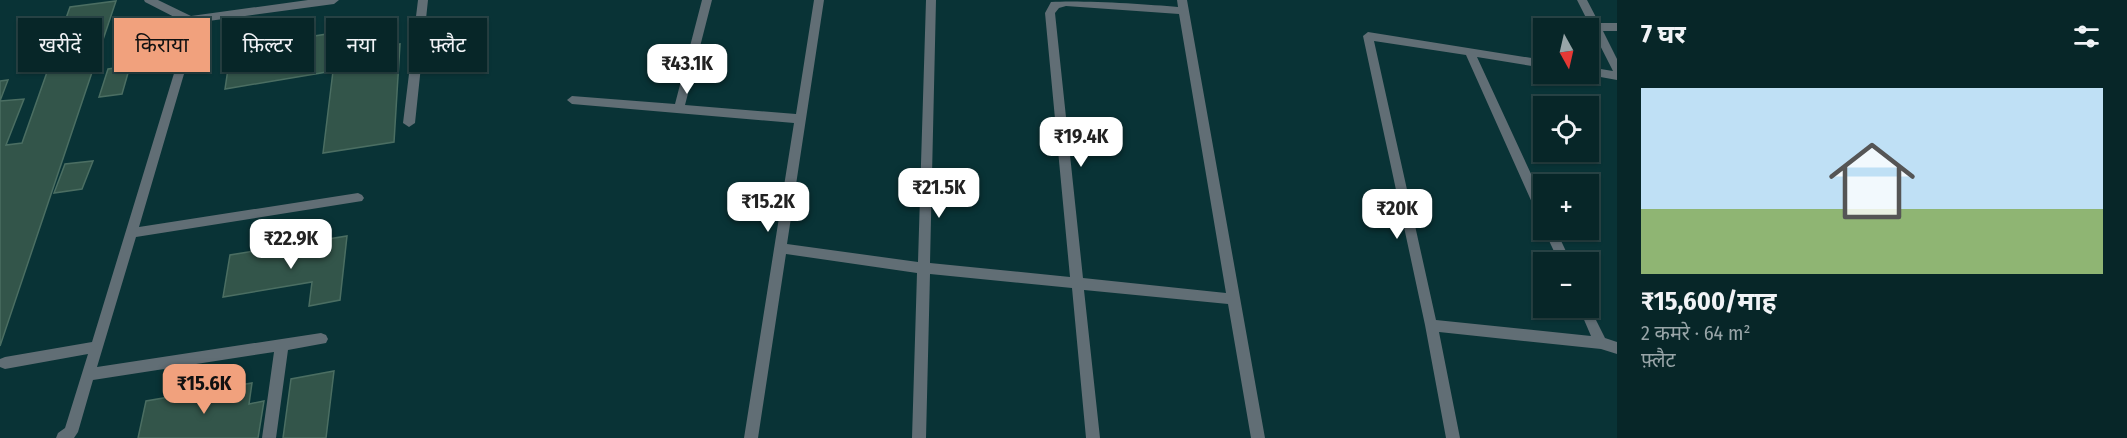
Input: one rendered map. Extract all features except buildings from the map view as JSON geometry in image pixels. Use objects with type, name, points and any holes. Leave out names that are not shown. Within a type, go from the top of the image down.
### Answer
[{"type":"street","points":[[149,0],[186,18]]},
{"type":"street","points":[[204,18],[334,0]]},
{"type":"street","points":[[409,123],[423,0]]},
{"type":"street","points":[[679,109],[707,0]]},
{"type":"street","points":[[751,438],[819,0]]},
{"type":"street","points":[[919,438],[931,0]]},
{"type":"street","points":[[1582,0],[1591,18]]},
{"type":"street","points":[[1094,438],[1050,13],[1055,5],[1066,2],[1184,6],[1258,438]]},
{"type":"street","points":[[1599,27],[1617,27]]},
{"type":"street","points":[[1599,33],[1617,69]]},
{"type":"street","points":[[1453,438],[1431,325],[1368,36],[1533,62]]},
{"type":"street","points":[[1470,53],[1533,192]]},
{"type":"street","points":[[63,438],[70,432],[179,72]]},
{"type":"street","points":[[1599,73],[1617,76]]},
{"type":"street","points":[[572,100],[801,119]]},
{"type":"street","points":[[131,233],[358,198]]},
{"type":"street","points":[[781,248],[923,268],[1233,299]]},
{"type":"street","points":[[1590,318],[1601,343]]},
{"type":"street","points":[[1431,325],[1601,343],[1617,348]]},
{"type":"street","points":[[87,375],[321,339]]},
{"type":"street","points":[[269,438],[282,345]]},
{"type":"street","points":[[5,363],[96,347]]}]
